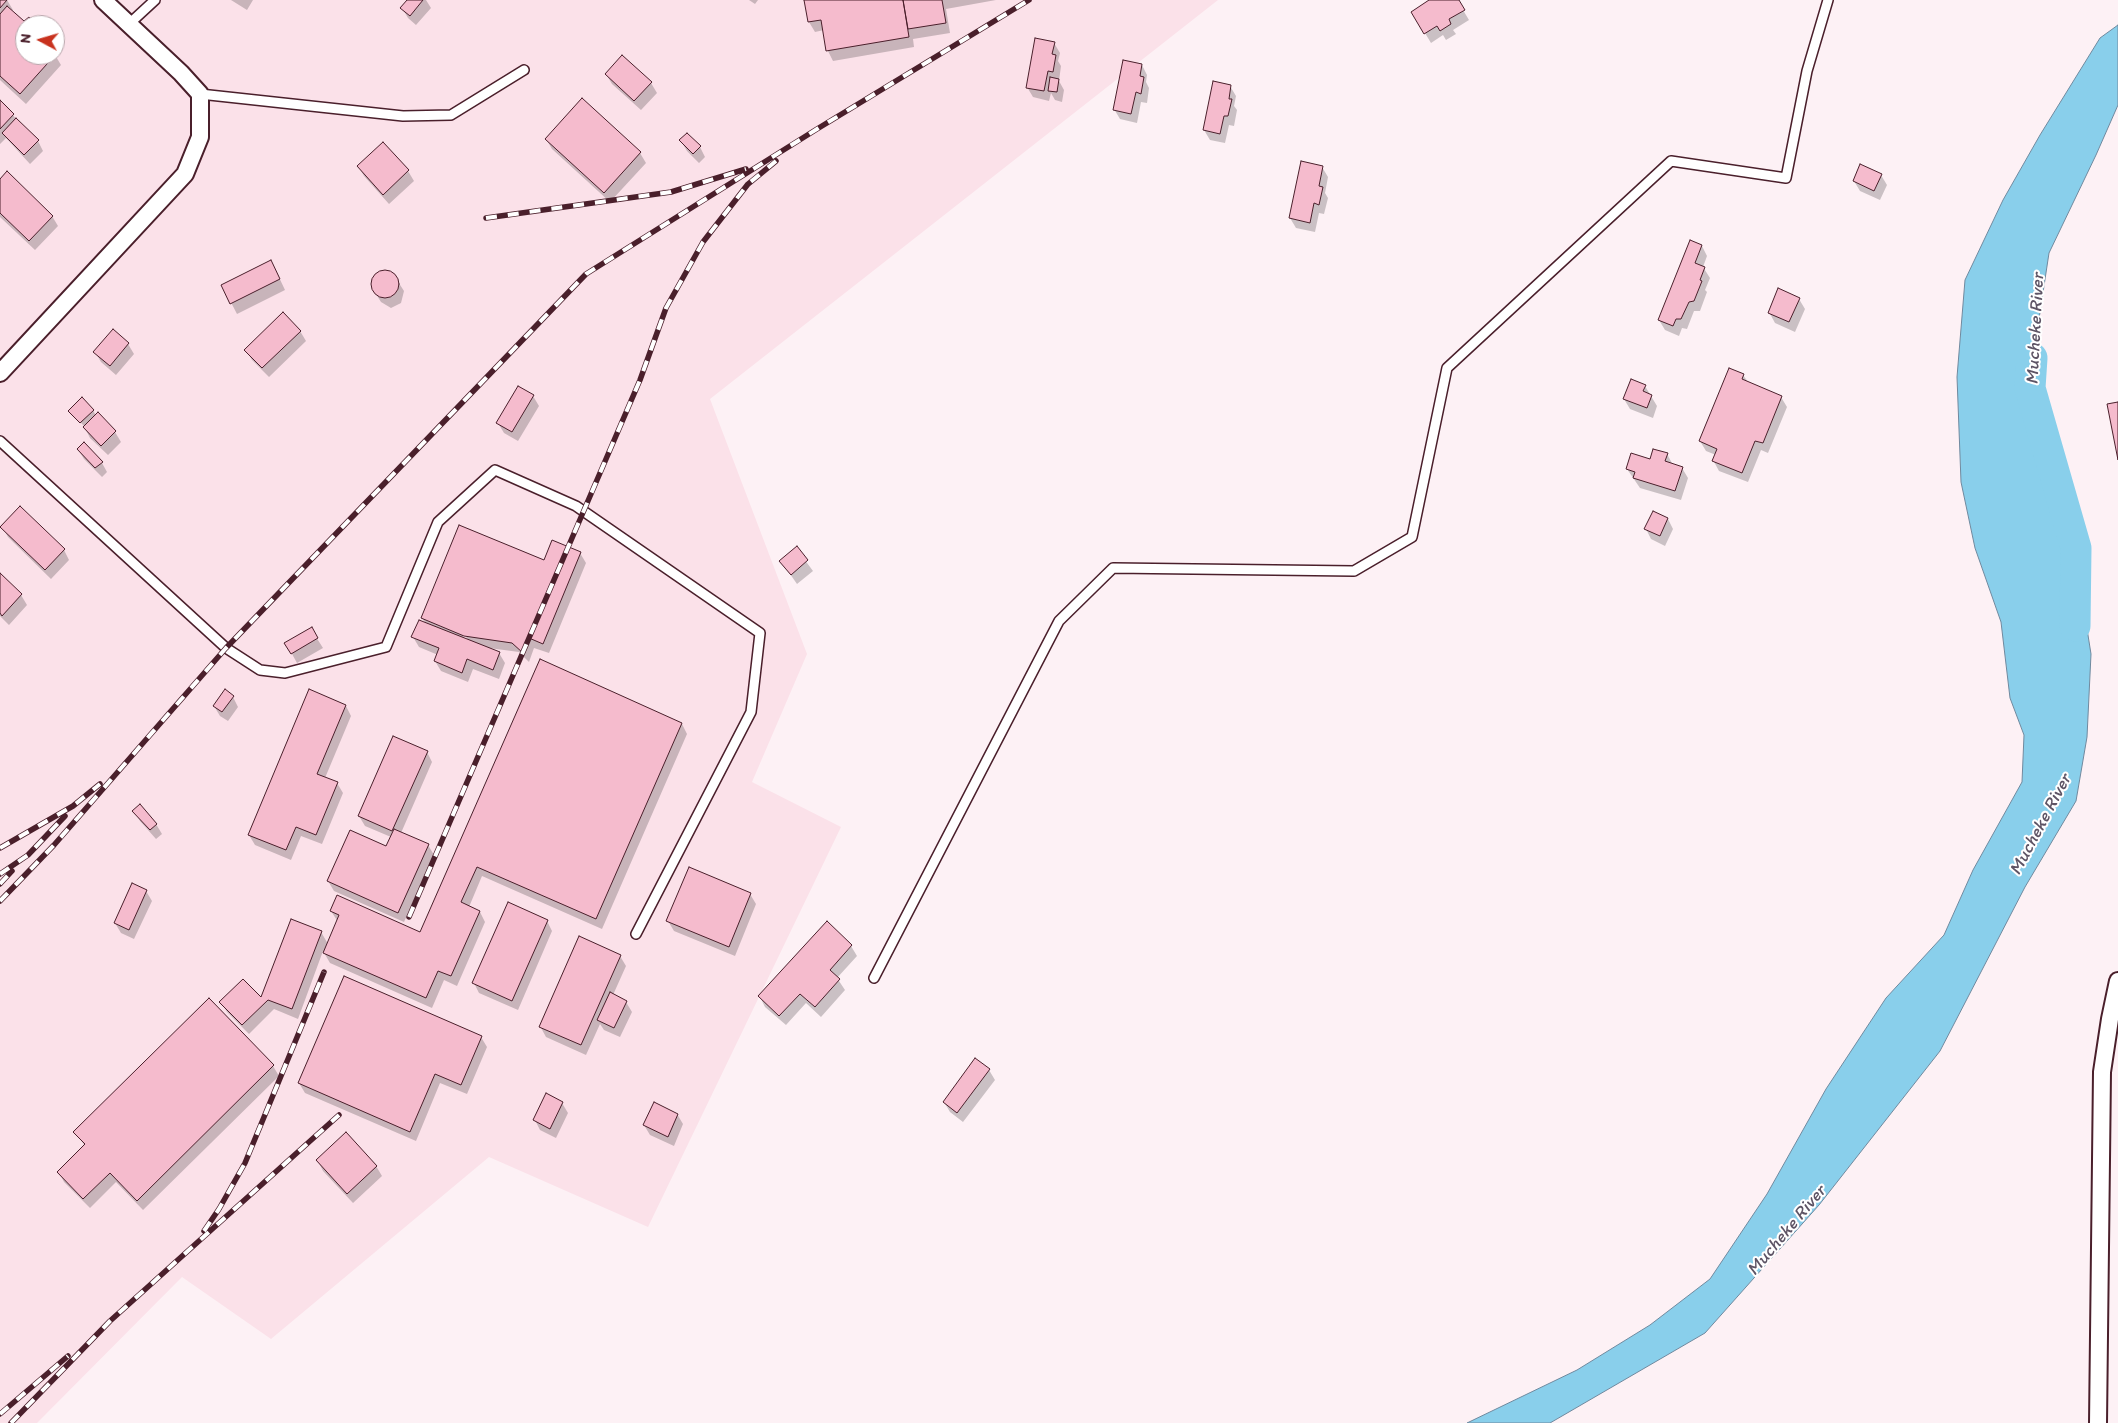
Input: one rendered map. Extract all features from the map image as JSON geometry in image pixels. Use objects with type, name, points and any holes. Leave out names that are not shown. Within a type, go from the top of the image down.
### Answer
[{"type":"street","points":[[0,373],[185,174],[200,137],[200,94],[103,0]]},
{"type":"street","points":[[2098,1423],[2102,1072],[2118,981]]},
{"type":"lane","points":[[129,24],[155,0]]},
{"type":"lane","points":[[874,978],[1059,621],[1113,568],[1354,571],[1412,537],[1448,368],[1672,161],[1786,178],[1807,71],[1828,0]]},
{"type":"lane","points":[[200,94],[403,116],[451,115],[524,70]]},
{"type":"lane","points":[[0,441],[226,648],[260,670],[285,673],[386,646],[438,522],[495,470],[576,506],[760,633],[751,712],[636,934]]},
{"type":"shaded area","points":[[0,0],[1218,0],[710,399],[807,654],[752,782],[841,827],[648,1227],[489,1157],[271,1339],[182,1277],[37,1423],[0,1423]]},
{"type":"water","points":[[2118,25],[2118,105],[2049,253],[2032,365],[2037,444],[2058,531],[2084,610],[2091,654],[2087,737],[2076,801],[2025,887],[1940,1051],[1819,1205],[1705,1333],[1550,1423],[1467,1423],[1577,1370],[1650,1325],[1710,1279],[1767,1194],[1826,1089],[1886,998],[1944,935],[1973,870],[2022,782],[2024,735],[2010,698],[2001,622],[1975,548],[1961,482],[1957,377],[1965,280],[2003,200],[2040,135],[2100,38]]},
{"type":"building","points":[[0,0],[7,0],[0,8]]},
{"type":"building","points":[[407,0],[423,0],[410,16],[400,8]]},
{"type":"building","points":[[804,0],[903,0],[909,37],[826,51],[821,20],[808,22]]},
{"type":"building","points":[[903,0],[942,0],[946,23],[908,29]]},
{"type":"building","points":[[1429,0],[1459,0],[1465,10],[1449,19],[1451,24],[1440,31],[1437,26],[1424,34],[1411,12]]},
{"type":"building","points":[[7,6],[17,15],[15,15],[15,65],[46,65],[20,94],[0,76],[0,14]]},
{"type":"building","points":[[1035,38],[1055,42],[1052,54],[1056,55],[1053,72],[1048,71],[1044,91],[1026,88]]},
{"type":"building","points":[[622,55],[652,82],[634,101],[605,74]]},
{"type":"building","points":[[1123,60],[1142,64],[1140,76],[1144,77],[1141,94],[1136,92],[1131,114],[1113,110]]},
{"type":"building","points":[[1050,77],[1059,79],[1057,92],[1048,91]]},
{"type":"building","points":[[1213,81],[1231,85],[1229,99],[1232,99],[1228,116],[1224,116],[1220,134],[1203,130]]},
{"type":"building","points":[[582,98],[641,152],[604,193],[545,139]]},
{"type":"building","points":[[0,100],[14,114],[0,129]]},
{"type":"building","points":[[16,118],[39,140],[24,155],[2,133]]},
{"type":"building","points":[[687,133],[701,146],[693,154],[679,140]]},
{"type":"building","points":[[383,142],[409,170],[383,195],[357,166]]},
{"type":"building","points":[[1301,161],[1323,166],[1319,186],[1323,187],[1319,205],[1314,203],[1310,223],[1289,218]]},
{"type":"building","points":[[1860,164],[1882,174],[1874,191],[1853,181]]},
{"type":"building","points":[[7,171],[53,216],[29,241],[0,213],[0,179]]},
{"type":"building","points":[[1690,240],[1702,245],[1695,263],[1705,267],[1694,301],[1689,302],[1681,319],[1676,319],[1673,326],[1658,320]]},
{"type":"building","points":[[271,260],[280,279],[230,304],[221,285]]},
{"type":"building","points":[[385,270],[395,274],[399,284],[395,294],[385,298],[375,294],[371,284],[375,274]]},
{"type":"building","points":[[1778,288],[1800,298],[1789,322],[1768,313]]},
{"type":"building","points":[[283,312],[301,331],[262,368],[244,350]]},
{"type":"building","points":[[113,329],[129,343],[110,366],[93,352]]},
{"type":"building","points":[[1729,368],[1744,374],[1742,379],[1782,396],[1763,443],[1755,441],[1742,473],[1712,461],[1717,449],[1699,441]]},
{"type":"building","points":[[1631,379],[1646,385],[1643,391],[1652,395],[1647,408],[1623,399]]},
{"type":"building","points":[[518,386],[534,395],[512,432],[496,423]]},
{"type":"building","points":[[82,397],[94,410],[80,423],[68,411]]},
{"type":"building","points":[[2118,402],[2118,460],[2107,404]]},
{"type":"building","points":[[98,412],[116,431],[101,446],[83,427]]},
{"type":"building","points":[[84,442],[103,462],[95,468],[77,449]]},
{"type":"building","points":[[1653,449],[1668,453],[1665,461],[1683,467],[1675,491],[1633,478],[1635,472],[1626,469],[1631,453],[1650,459]]},
{"type":"building","points":[[20,506],[65,549],[45,570],[0,527]]},
{"type":"building","points":[[1653,511],[1668,518],[1660,536],[1644,529]]},
{"type":"building","points":[[459,525],[544,560],[552,540],[581,552],[543,644],[529,638],[523,653],[512,643],[464,636],[421,618]]},
{"type":"building","points":[[797,546],[808,560],[791,575],[779,561]]},
{"type":"building","points":[[0,573],[22,594],[2,616],[0,613]]},
{"type":"building","points":[[419,620],[500,652],[493,670],[467,659],[462,673],[434,661],[439,648],[411,637]]},
{"type":"building","points":[[312,627],[318,638],[291,654],[284,643]]},
{"type":"building","points":[[540,659],[682,723],[596,919],[477,867],[461,902],[480,911],[451,976],[438,971],[426,998],[323,953],[339,915],[330,911],[337,895],[420,932]]},
{"type":"building","points":[[225,689],[234,696],[222,712],[213,706]]},
{"type":"building","points":[[309,689],[346,705],[317,774],[338,782],[316,835],[296,827],[286,850],[248,835]]},
{"type":"building","points":[[393,736],[428,751],[392,831],[358,816]]},
{"type":"building","points":[[140,804],[157,824],[150,830],[132,811]]},
{"type":"building","points":[[394,829],[429,844],[398,913],[327,881],[350,830],[386,846]]},
{"type":"building","points":[[689,867],[751,893],[729,947],[666,921]]},
{"type":"building","points":[[132,883],[147,890],[129,930],[114,923]]},
{"type":"building","points":[[508,902],[548,920],[512,1001],[472,983]]},
{"type":"building","points":[[291,919],[322,931],[292,1009],[268,1000],[242,1025],[219,1002],[243,979],[261,997]]},
{"type":"building","points":[[827,921],[852,945],[830,970],[840,979],[815,1007],[800,994],[779,1016],[758,996]]},
{"type":"building","points":[[579,936],[621,955],[581,1045],[539,1027]]},
{"type":"building","points":[[344,976],[482,1036],[461,1085],[435,1074],[410,1132],[298,1083]]},
{"type":"building","points":[[610,992],[627,1001],[614,1028],[597,1020]]},
{"type":"building","points":[[209,998],[274,1065],[137,1201],[110,1173],[83,1199],[57,1172],[85,1144],[73,1132]]},
{"type":"building","points":[[975,1058],[990,1069],[957,1113],[943,1102]]},
{"type":"building","points":[[546,1093],[563,1102],[550,1129],[533,1120]]},
{"type":"building","points":[[654,1102],[678,1114],[668,1137],[643,1125]]},
{"type":"building","points":[[346,1132],[377,1166],[347,1194],[316,1160]]},
{"type":"waterway","name":"Mucheke River","points":[[2032,358],[2030,388],[2076,548],[2075,626]]},
{"type":"railway","points":[[0,901],[54,845],[226,648],[586,274],[817,129],[1029,0]]},
{"type":"railway","points":[[409,917],[640,380],[666,308],[703,242],[748,184],[776,161]]},
{"type":"railway","points":[[486,218],[671,192],[746,169]]},
{"type":"railway","points":[[0,848],[73,806],[100,784]]},
{"type":"railway","points":[[0,874],[28,855],[65,816]]},
{"type":"railway","points":[[0,884],[12,871]]},
{"type":"railway","points":[[204,1231],[245,1163],[324,972]]},
{"type":"railway","points":[[11,1423],[110,1321],[339,1115]]},
{"type":"railway","points":[[0,1414],[68,1356]]}]
